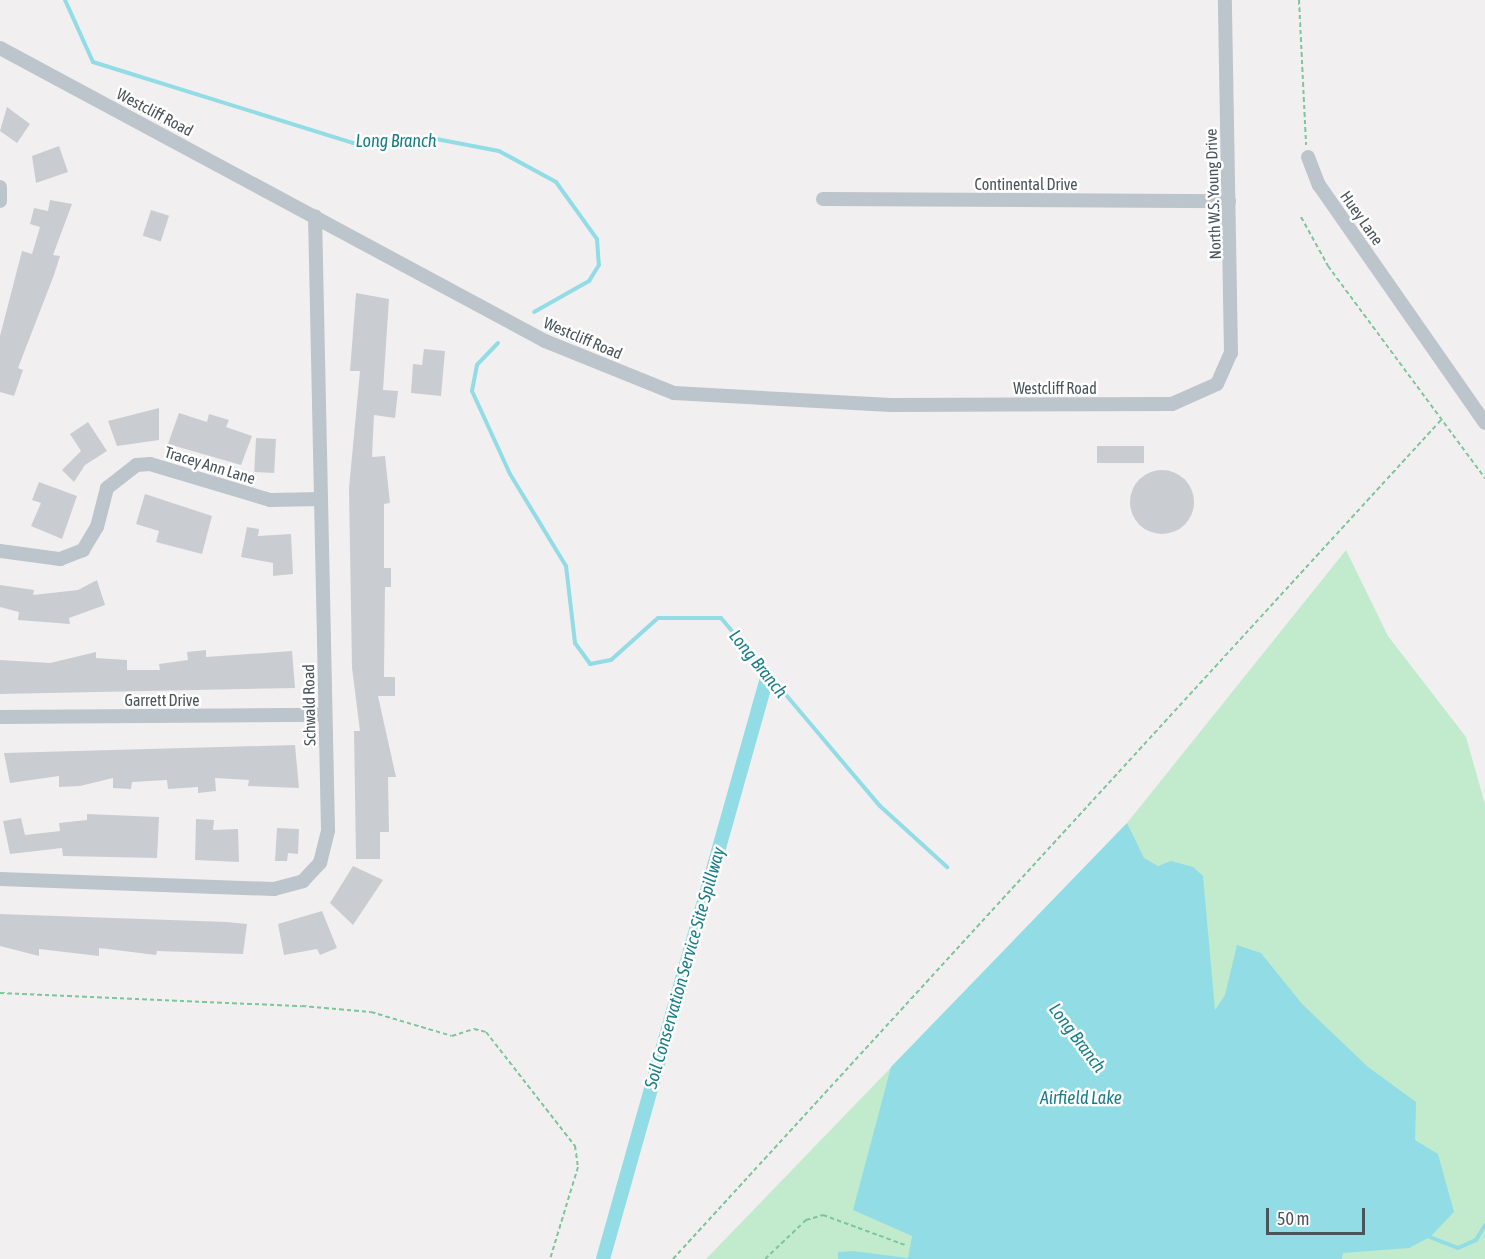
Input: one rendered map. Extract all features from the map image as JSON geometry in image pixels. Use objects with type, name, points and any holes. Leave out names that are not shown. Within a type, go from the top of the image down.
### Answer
[{"type":"street","name":"North W.S. Young Drive","points":[[1217,384],[1231,353],[1225,0]]},
{"type":"street","name":"Westcliff Road","points":[[0,48],[545,341],[674,393],[891,405],[1172,404],[1217,384]]},
{"type":"street","name":"Huey Lane","points":[[1308,157],[1319,185],[1485,423]]},
{"type":"street","points":[[0,187],[0,201]]},
{"type":"street","name":"Continental Drive","points":[[823,199],[1229,201]]},
{"type":"street","name":"Schwald Road","points":[[0,879],[274,889],[303,881],[321,863],[328,830],[315,216]]},
{"type":"street","name":"Tracey Ann Lane","points":[[0,551],[60,559],[83,550],[97,527],[107,488],[136,465],[150,464],[270,500],[321,499]]},
{"type":"street","name":"Garrett Drive","points":[[0,717],[325,716]]},
{"type":"path","points":[[1299,0],[1308,157]]},
{"type":"path","points":[[1301,217],[1328,266],[1485,478]]},
{"type":"path","points":[[673,1259],[1442,419]]},
{"type":"path","points":[[0,993],[302,1006],[371,1012],[452,1036],[474,1029],[486,1032],[575,1146],[578,1167],[550,1259]]},
{"type":"path","points":[[765,1259],[806,1220],[823,1215],[905,1245]]},
{"type":"green space","points":[[1346,550],[1388,636],[1466,737],[1485,804],[1485,1259],[706,1259],[1127,823]]},
{"type":"water","name":"Airfield Lake","points":[[1127,823],[1144,858],[1158,866],[1171,861],[1193,867],[1203,876],[1215,1010],[1225,995],[1237,945],[1261,953],[1302,1004],[1368,1067],[1416,1102],[1415,1140],[1438,1154],[1454,1212],[1430,1237],[1409,1248],[1343,1253],[1342,1259],[838,1259],[838,1252],[853,1251],[908,1258],[912,1236],[853,1210],[891,1067]]},
{"type":"building","points":[[7,107],[30,124],[17,143],[0,131]]},
{"type":"building","points":[[59,146],[68,172],[36,183],[32,156]]},
{"type":"building","points":[[50,200],[72,204],[53,255],[60,256],[54,275],[18,368],[23,370],[14,396],[0,392],[0,336],[22,251],[32,254],[40,227],[30,224],[34,208],[48,211]]},
{"type":"building","points":[[151,210],[169,216],[161,242],[143,236]]},
{"type":"building","points":[[356,293],[389,299],[383,390],[398,391],[395,418],[374,415],[372,457],[385,456],[390,503],[384,504],[384,568],[391,568],[391,587],[385,587],[384,677],[395,677],[395,696],[378,696],[396,777],[388,777],[389,832],[380,832],[380,859],[356,859],[354,731],[360,731],[352,668],[349,488],[360,371],[350,371]]},
{"type":"building","points":[[424,349],[445,351],[441,396],[411,393],[413,364],[422,365]]},
{"type":"building","points":[[159,408],[159,440],[117,446],[108,421]]},
{"type":"building","points":[[179,413],[207,422],[209,414],[229,420],[226,427],[252,436],[241,465],[168,444]]},
{"type":"building","points":[[88,422],[107,451],[85,465],[74,482],[62,470],[81,451],[70,434]]},
{"type":"building","points":[[256,438],[276,439],[274,473],[254,472]]},
{"type":"building","points":[[1097,446],[1144,446],[1144,463],[1097,463]]},
{"type":"building","points":[[1156,470],[1168,470],[1185,479],[1192,490],[1194,502],[1192,514],[1185,525],[1168,534],[1156,534],[1144,529],[1135,520],[1130,508],[1130,496],[1135,484],[1144,475]]},
{"type":"building","points":[[39,482],[77,496],[62,539],[31,526],[41,503],[32,500]]},
{"type":"building","points":[[145,494],[212,516],[202,554],[156,542],[159,531],[136,524]]},
{"type":"building","points":[[247,527],[259,529],[258,536],[291,534],[293,574],[273,576],[273,563],[241,557]]},
{"type":"building","points":[[97,580],[105,605],[69,618],[70,624],[18,620],[19,612],[0,607],[0,585],[34,590],[33,595],[78,590]]},
{"type":"building","points":[[206,650],[206,657],[292,651],[295,688],[0,694],[0,660],[50,663],[96,652],[96,658],[127,660],[127,670],[160,670],[159,664],[188,660],[187,652]]},
{"type":"building","points":[[295,745],[299,788],[248,786],[249,780],[215,778],[216,791],[198,793],[198,787],[168,789],[167,780],[132,782],[131,789],[113,788],[113,778],[80,786],[59,787],[59,776],[10,783],[4,753]]},
{"type":"building","points":[[87,814],[159,817],[157,858],[63,856],[62,848],[10,854],[3,821],[21,818],[25,835],[60,831],[59,823],[87,820]]},
{"type":"building","points":[[196,819],[214,820],[213,830],[238,829],[239,862],[195,860]]},
{"type":"building","points":[[277,828],[299,829],[298,854],[288,853],[287,861],[275,861]]},
{"type":"building","points":[[353,866],[383,880],[353,925],[330,903]]},
{"type":"building","points":[[322,911],[337,948],[320,955],[317,949],[284,955],[278,924]]},
{"type":"building","points":[[0,914],[247,924],[243,954],[157,951],[156,955],[99,948],[99,956],[39,949],[39,956],[0,946]]},
{"type":"waterway","name":"Long Branch","points":[[65,0],[93,62],[353,143],[431,138],[499,151],[556,182],[597,239],[599,265],[589,281],[534,312]]},
{"type":"waterway","name":"Long Branch","points":[[498,343],[477,365],[472,391],[510,474],[566,566],[575,643],[590,664],[611,660],[658,618],[721,618],[880,806],[947,867]]},
{"type":"waterway","name":"Soil Conservation Service Site Spillway","points":[[603,1259],[767,678]]},
{"type":"waterway","points":[[1427,1236],[1458,1248],[1476,1240],[1485,1225]]}]
